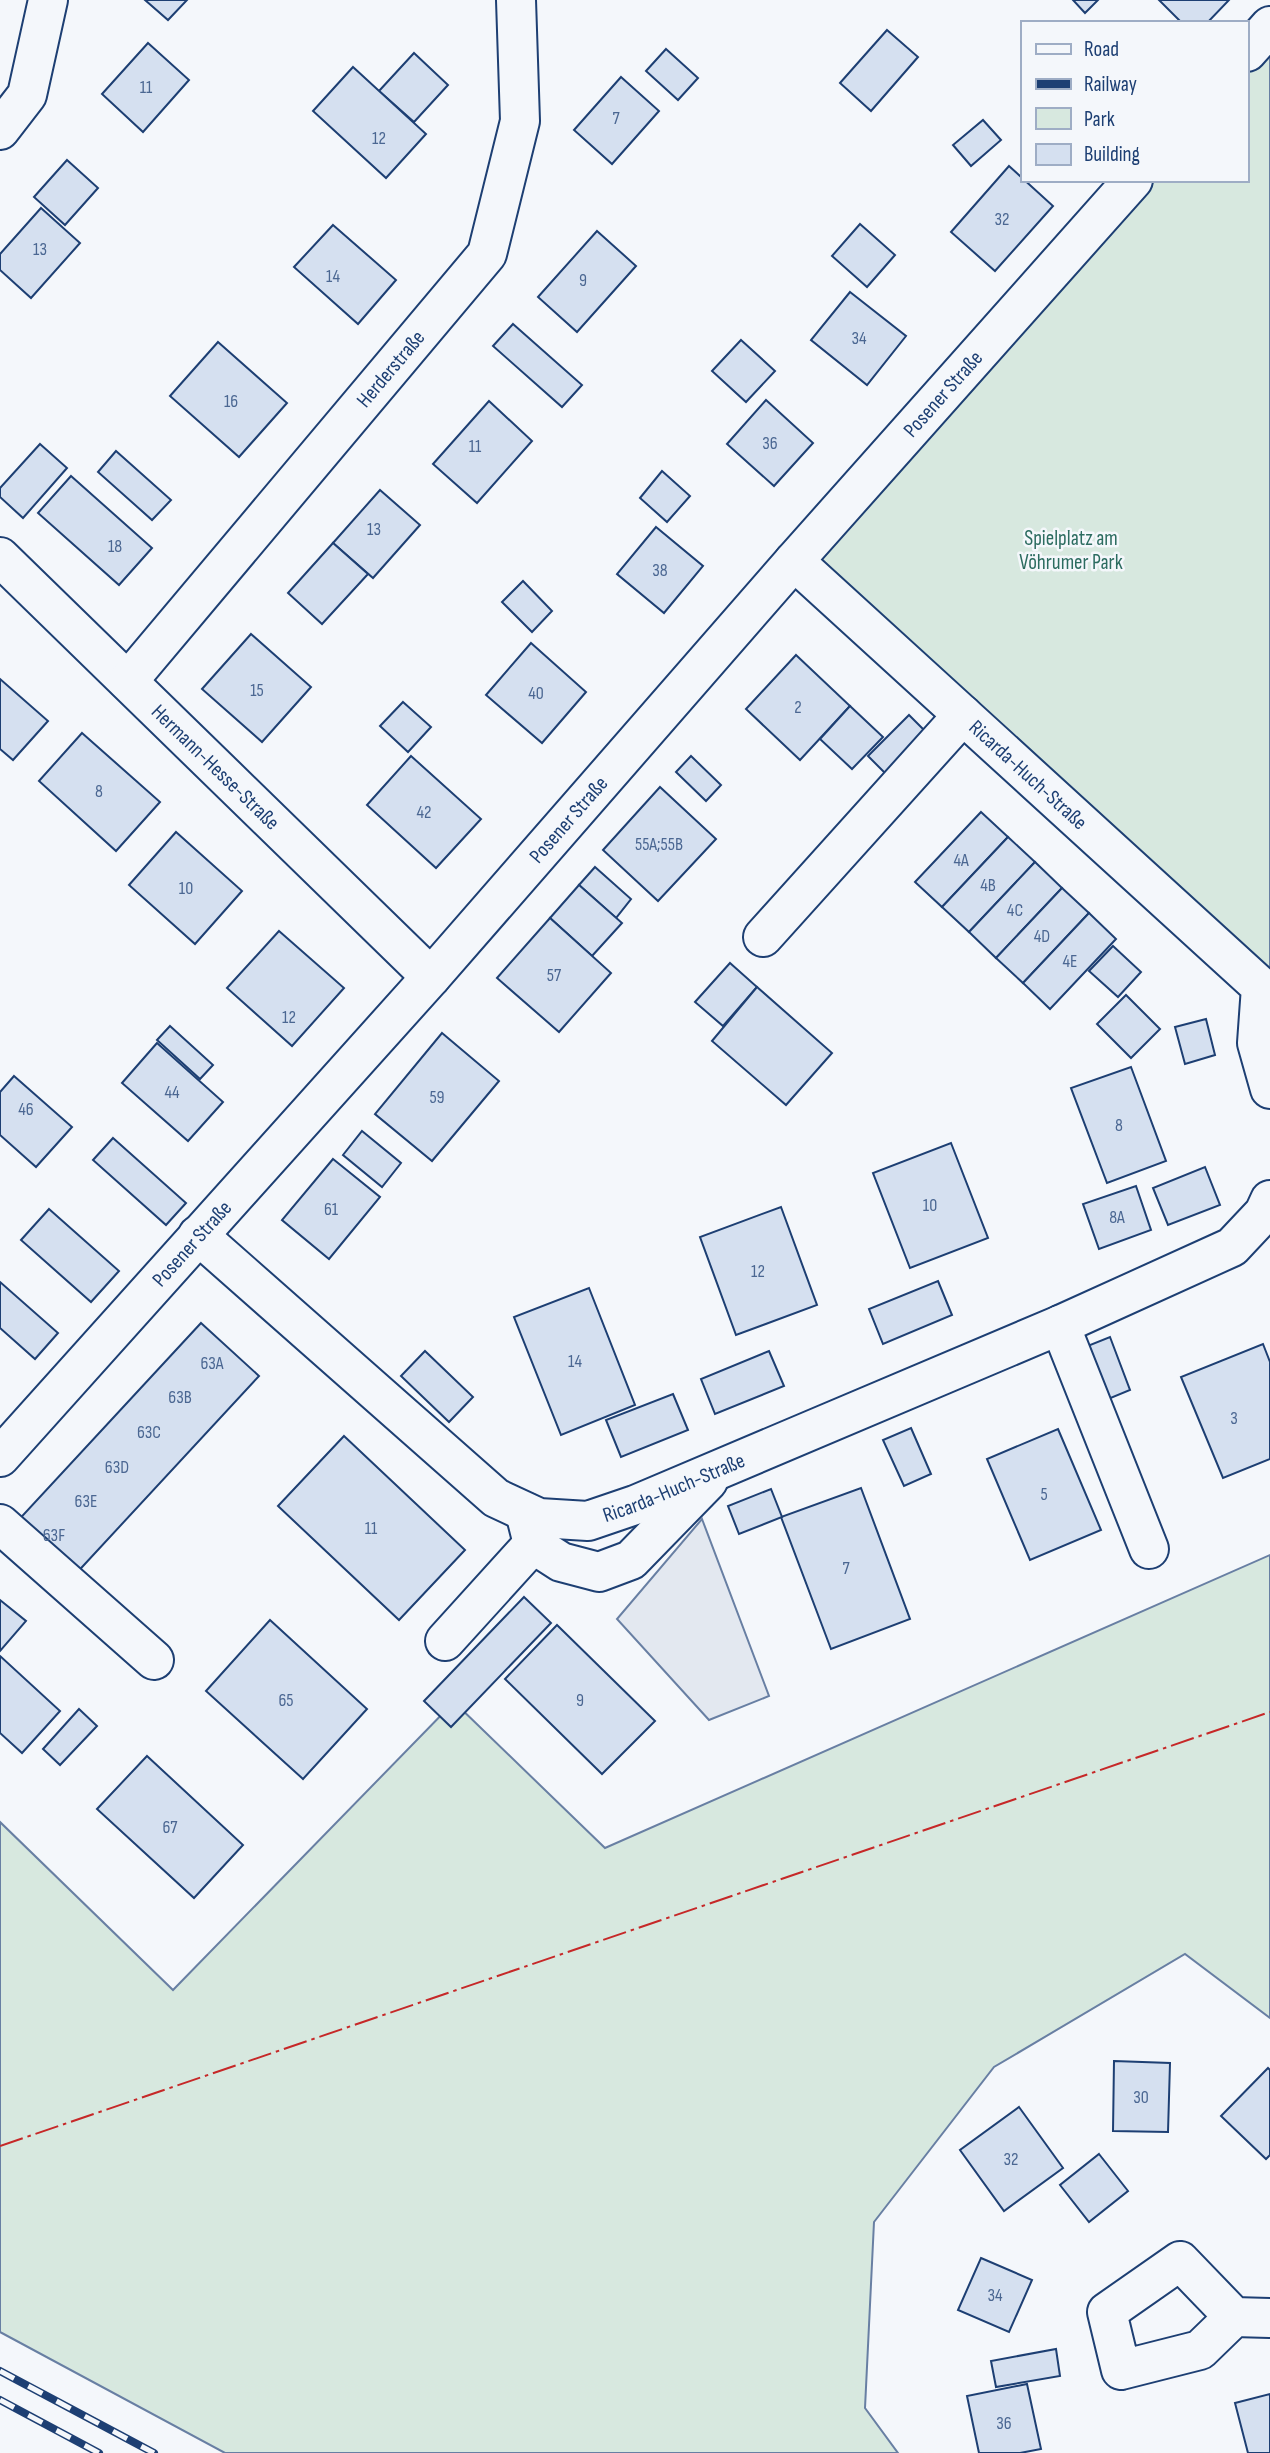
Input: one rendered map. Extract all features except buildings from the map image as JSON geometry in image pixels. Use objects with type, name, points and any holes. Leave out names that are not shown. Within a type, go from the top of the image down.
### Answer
[{"type":"street","points":[[0,130],[27,95],[48,0]]},
{"type":"street","name":"Herderstraße","points":[[128,681],[487,254],[520,121],[516,0]]},
{"type":"street","points":[[1249,50],[1270,26]]},
{"type":"street","name":"Posener Straße","points":[[0,1457],[431,977],[794,561],[1131,182]]},
{"type":"street","name":"Hermann-Hesse-Straße","points":[[0,557],[431,977]]},
{"type":"street","name":"Ricarda-Huch-Straße","points":[[794,561],[1265,991],[1256,1043],[1270,1090]]},
{"type":"street","points":[[763,937],[963,715]]},
{"type":"street","name":"Ricarda-Huch-Straße","points":[[198,1234],[529,1528],[539,1518],[588,1521],[635,1505],[1060,1325],[1232,1247],[1264,1213],[1270,1200]]},
{"type":"street","points":[[1060,1325],[1149,1549]]},
{"type":"street","points":[[445,1641],[529,1528],[561,1562],[599,1572],[631,1560],[721,1467]]},
{"type":"street","points":[[0,1524],[154,1660]]},
{"type":"green space","name":"Spielplatz am Vöhrumer Park","points":[[1270,26],[1270,1014],[794,561],[1131,182],[1249,182],[1249,50]]},
{"type":"green space","points":[[1270,1555],[1270,2018],[1185,1954],[994,2067],[874,2222],[865,2408],[898,2453],[225,2453],[0,2332],[0,1822],[173,1990],[454,1702],[605,1848]]},
{"type":"shaded area","points":[[702,1519],[769,1696],[709,1720],[617,1619]]},
{"type":"railway","points":[[0,2371],[154,2453]]},
{"type":"railway","points":[[0,2400],[99,2453]]},
{"type":"power","points":[[0,2146],[1270,1712]]}]
